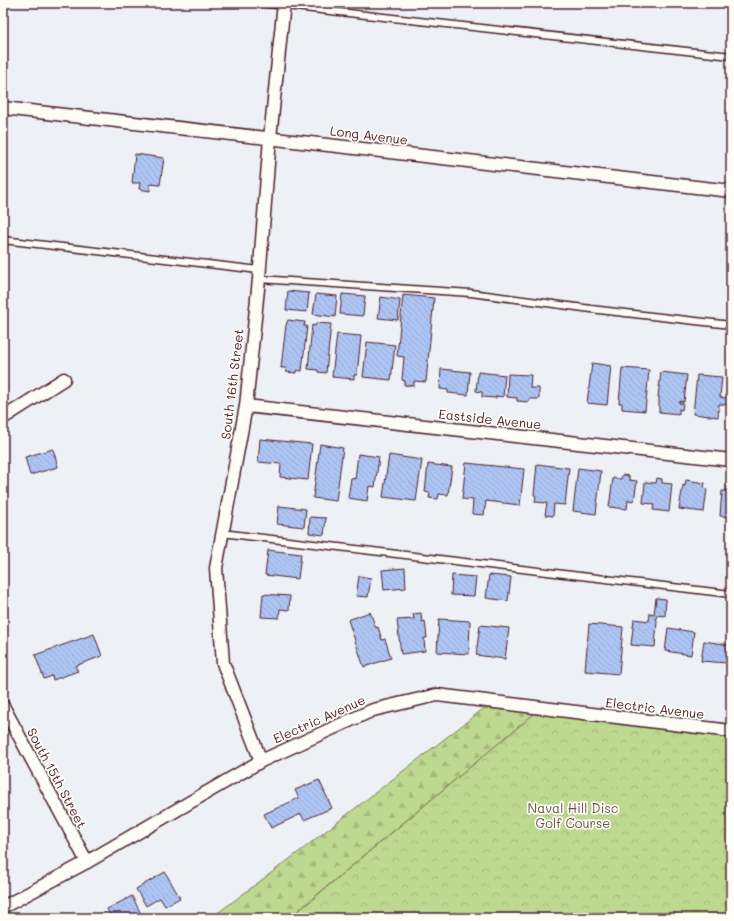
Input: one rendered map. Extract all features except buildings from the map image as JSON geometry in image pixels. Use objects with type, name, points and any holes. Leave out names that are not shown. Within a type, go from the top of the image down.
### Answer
[{"type":"street","name":"South 16th Street","points":[[261,761],[223,663],[216,568],[246,406],[259,275],[270,138],[284,5]]},
{"type":"street","name":"Long Avenue","points":[[3,108],[731,191]]},
{"type":"street","points":[[3,418],[64,379]]},
{"type":"street","name":"Eastside Avenue","points":[[246,406],[731,460]]},
{"type":"street","name":"Electric Avenue","points":[[3,907],[87,862],[261,761],[373,710],[437,695],[731,731]]},
{"type":"street","name":"South 15th Street","points":[[3,706],[87,862]]},
{"type":"lane","points":[[259,3],[731,56]]},
{"type":"lane","points":[[3,240],[259,275],[471,293],[731,326]]},
{"type":"lane","points":[[222,533],[731,594]]},
{"type":"green space","points":[[492,702],[541,708],[289,918],[211,918],[295,855]]},
{"type":"green space","name":"Naval Hill Disc Golf Course","points":[[541,708],[731,731],[731,918],[290,918]]}]
